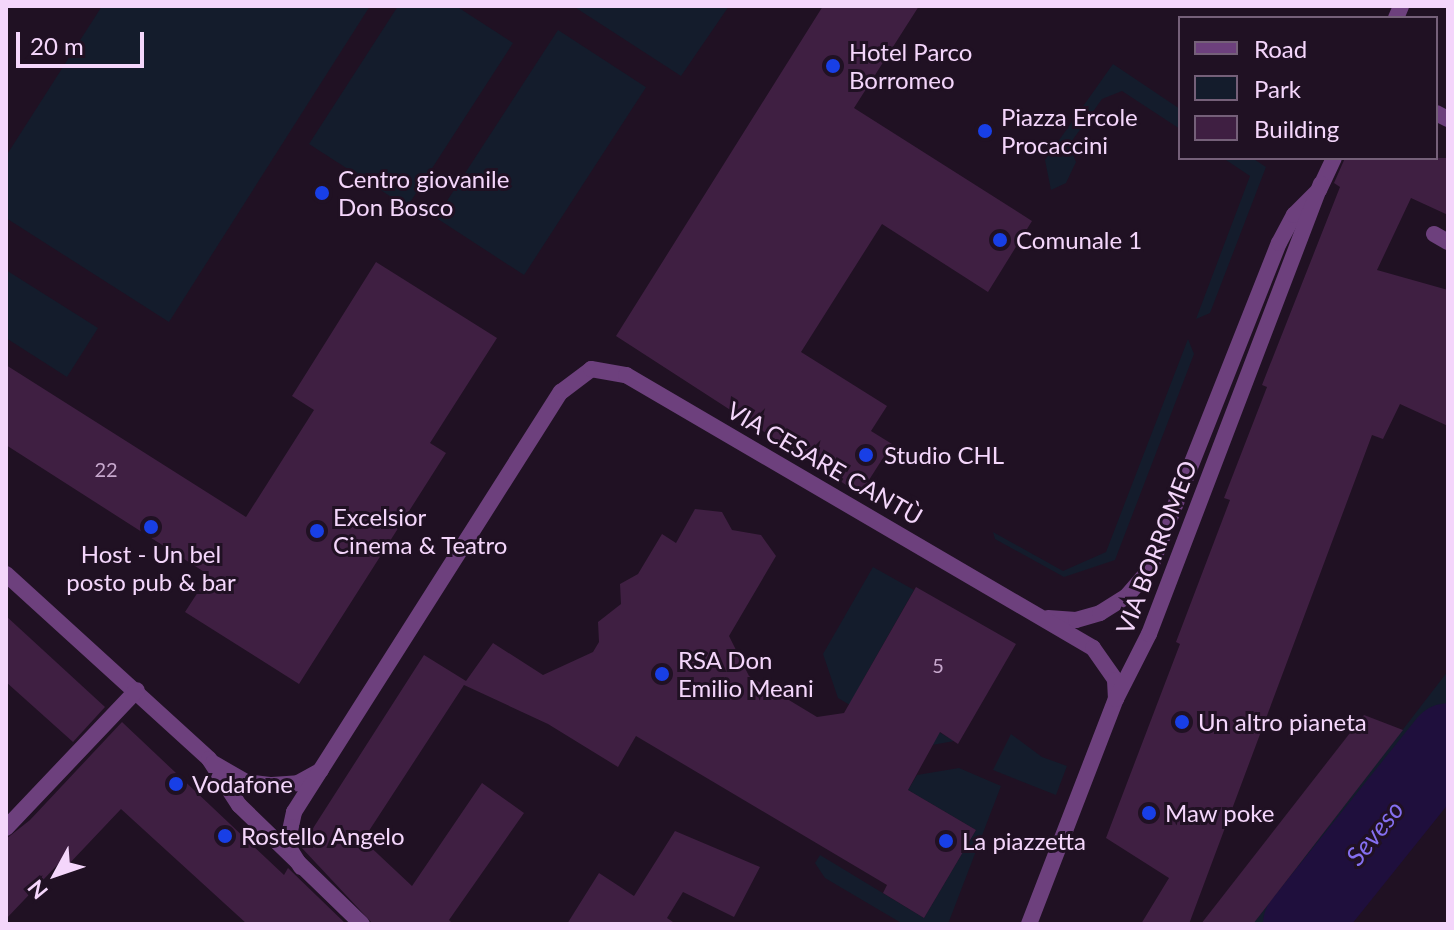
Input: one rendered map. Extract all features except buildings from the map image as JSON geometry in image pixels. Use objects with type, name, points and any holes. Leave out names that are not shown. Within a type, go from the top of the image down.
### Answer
[{"type":"street","name":"VIA BORROMEO","points":[[1029,924],[1116,699],[1149,634],[1321,184],[1333,160]]},
{"type":"street","name":"VIA BORROMEO","points":[[1100,613],[1139,586],[1158,555],[1275,250],[1294,215],[1321,184]]},
{"type":"street","name":"VIA CESARE CANTÙ","points":[[326,764],[561,392],[591,369],[626,375],[1093,648],[1110,667],[1116,699]]},
{"type":"street","points":[[6,574],[137,690],[209,759],[246,782],[272,785],[298,783],[326,764]]},
{"type":"street","name":"VIA CESARE CANTÙ","points":[[1030,611],[1061,621],[1100,613]]},
{"type":"street","points":[[6,828],[137,690]]},
{"type":"street","points":[[209,759],[239,805],[362,924]]},
{"type":"street","points":[[301,867],[287,845],[287,829],[326,764]]},
{"type":"green space","points":[[102,6],[370,6],[169,322],[6,218],[6,156]]},
{"type":"green space","points":[[398,6],[456,6],[513,43],[407,207],[309,144]]},
{"type":"green space","points":[[573,6],[729,6],[681,76]]},
{"type":"green space","points":[[558,30],[646,87],[524,275],[436,218]]},
{"type":"green space","points":[[1113,64],[1178,108],[1178,128],[1122,91],[1102,99],[1069,145],[1076,162],[1066,183],[1051,190],[1045,160]]},
{"type":"green space","points":[[1226,160],[1255,160],[1266,167],[1210,313],[1196,319],[1250,176]]},
{"type":"green space","points":[[6,270],[98,328],[67,377],[6,338]]},
{"type":"green space","points":[[1188,339],[1194,354],[1115,560],[1064,577],[995,539],[993,532],[1063,571],[1106,552]]},
{"type":"green space","points":[[873,567],[914,590],[860,685],[954,741],[921,747],[838,698],[823,654]]},
{"type":"green space","points":[[1448,671],[1448,702],[1268,924],[1253,924]]},
{"type":"green space","points":[[1011,734],[1042,757],[1067,766],[1056,795],[993,770]]},
{"type":"green space","points":[[959,768],[1001,786],[948,924],[903,924],[825,878],[815,863],[820,855],[924,918],[976,830],[908,790],[917,775]]},
{"type":"waterway","name":"Seveso","points":[[1302,924],[1448,742]]},
{"type":"place","name":"Hotel Parco Borromeo","points":[[833,66]]},
{"type":"place","name":"Piazza Ercole Procaccini","points":[[985,131]]},
{"type":"place","name":"Centro giovanile Don Bosco","points":[[322,193]]},
{"type":"place","name":"Comunale 1","points":[[1000,240]]},
{"type":"place","name":"Studio CHL","points":[[866,455]]},
{"type":"place","name":"Host - Un bel posto pub & bar","points":[[151,527]]},
{"type":"place","name":"Excelsior Cinema & Teatro","points":[[317,531]]},
{"type":"place","name":"RSA Don Emilio Meani","points":[[662,674]]},
{"type":"place","name":"Un altro pianeta","points":[[1182,722]]},
{"type":"place","name":"Vodafone","points":[[176,784]]},
{"type":"place","name":"Maw poke","points":[[1149,813]]},
{"type":"place","name":"Rostello Angelo","points":[[225,836]]},
{"type":"place","name":"La piazzetta","points":[[946,841]]}]
